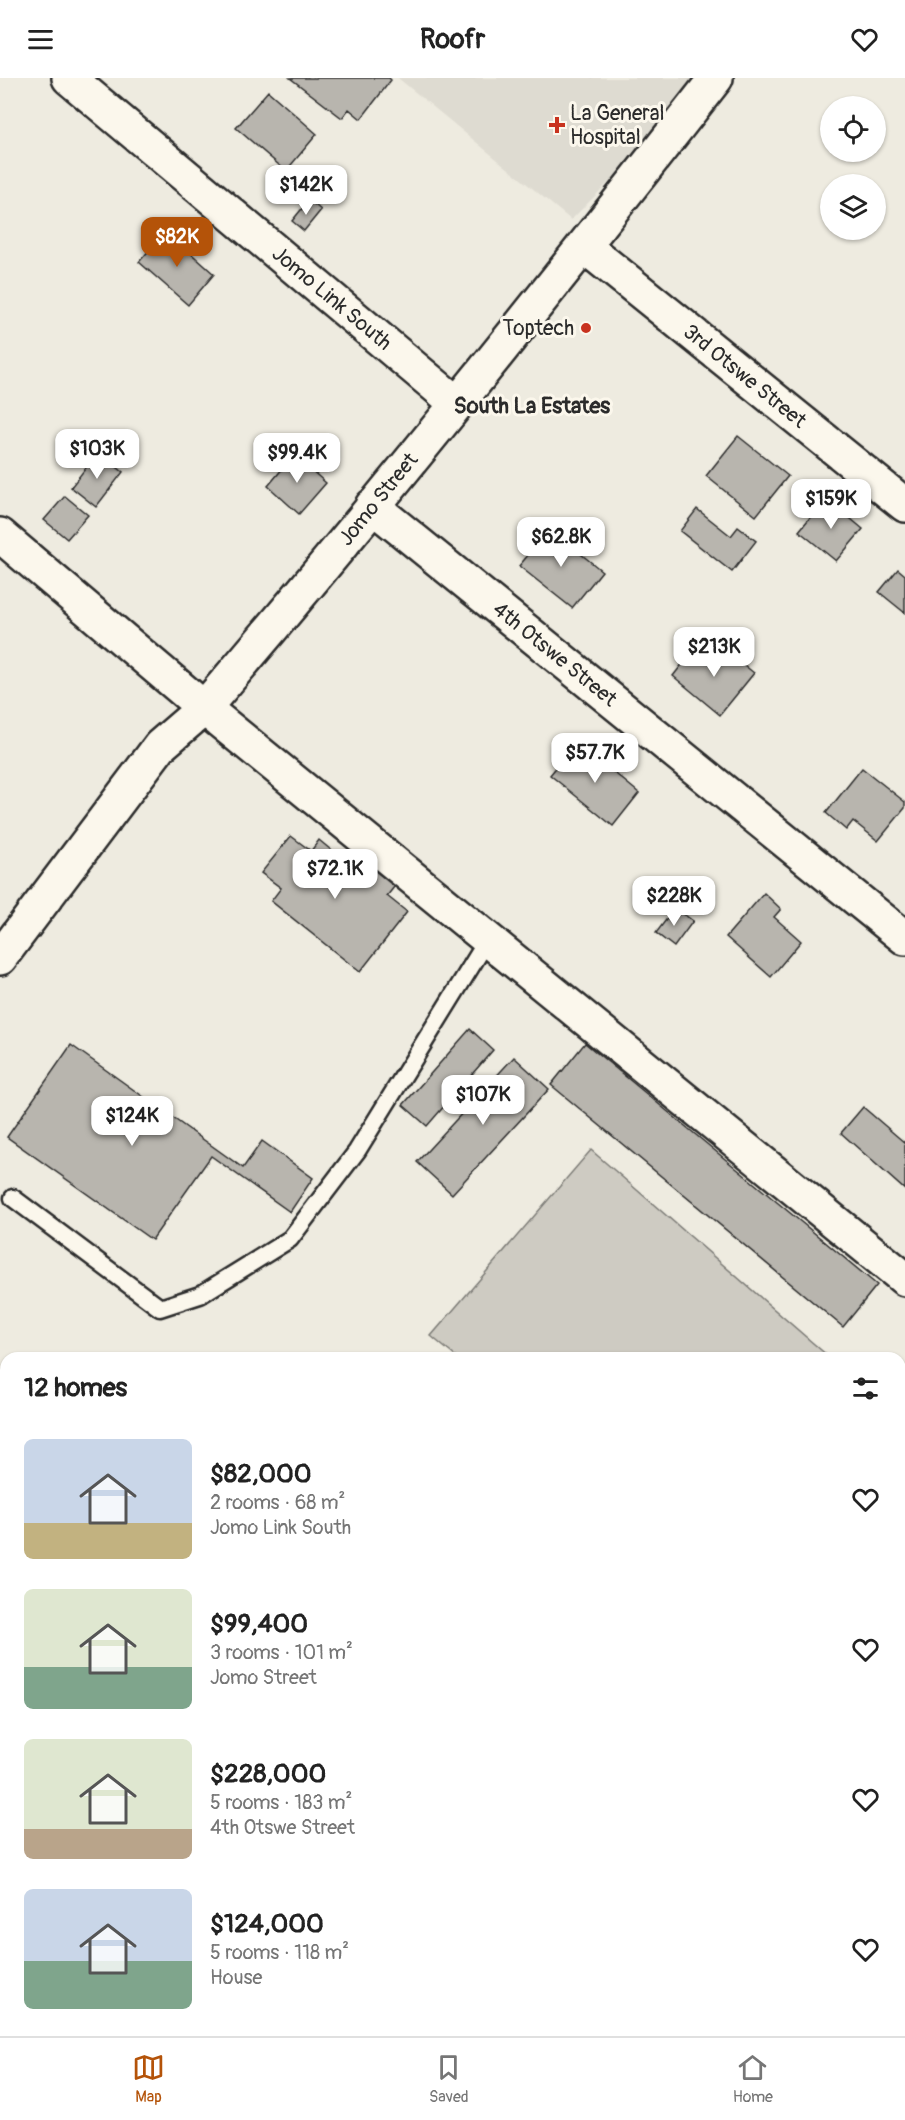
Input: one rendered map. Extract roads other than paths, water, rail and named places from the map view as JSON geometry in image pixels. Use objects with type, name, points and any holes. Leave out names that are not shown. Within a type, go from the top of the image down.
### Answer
[{"type":"street","name":"Jomo Link South","points":[[69,78],[456,403]]},
{"type":"street","name":"Jomo Street","points":[[0,958],[160,746],[204,708],[584,246],[716,78]]},
{"type":"street","name":"3rd Otswe Street","points":[[584,246],[905,505]]},
{"type":"street","name":"4th Otswe Street","points":[[372,506],[905,938]]},
{"type":"street","points":[[0,535],[204,708],[905,1279]]},
{"type":"lane","points":[[13,1198],[160,1308],[200,1295],[290,1239],[357,1151],[488,939]]},
{"type":"place","name":"La General Hospital","points":[[557,125]]},
{"type":"place","name":"Toptech","points":[[586,328]]},
{"type":"district","name":"South La Estates","points":[[532,405]]}]
